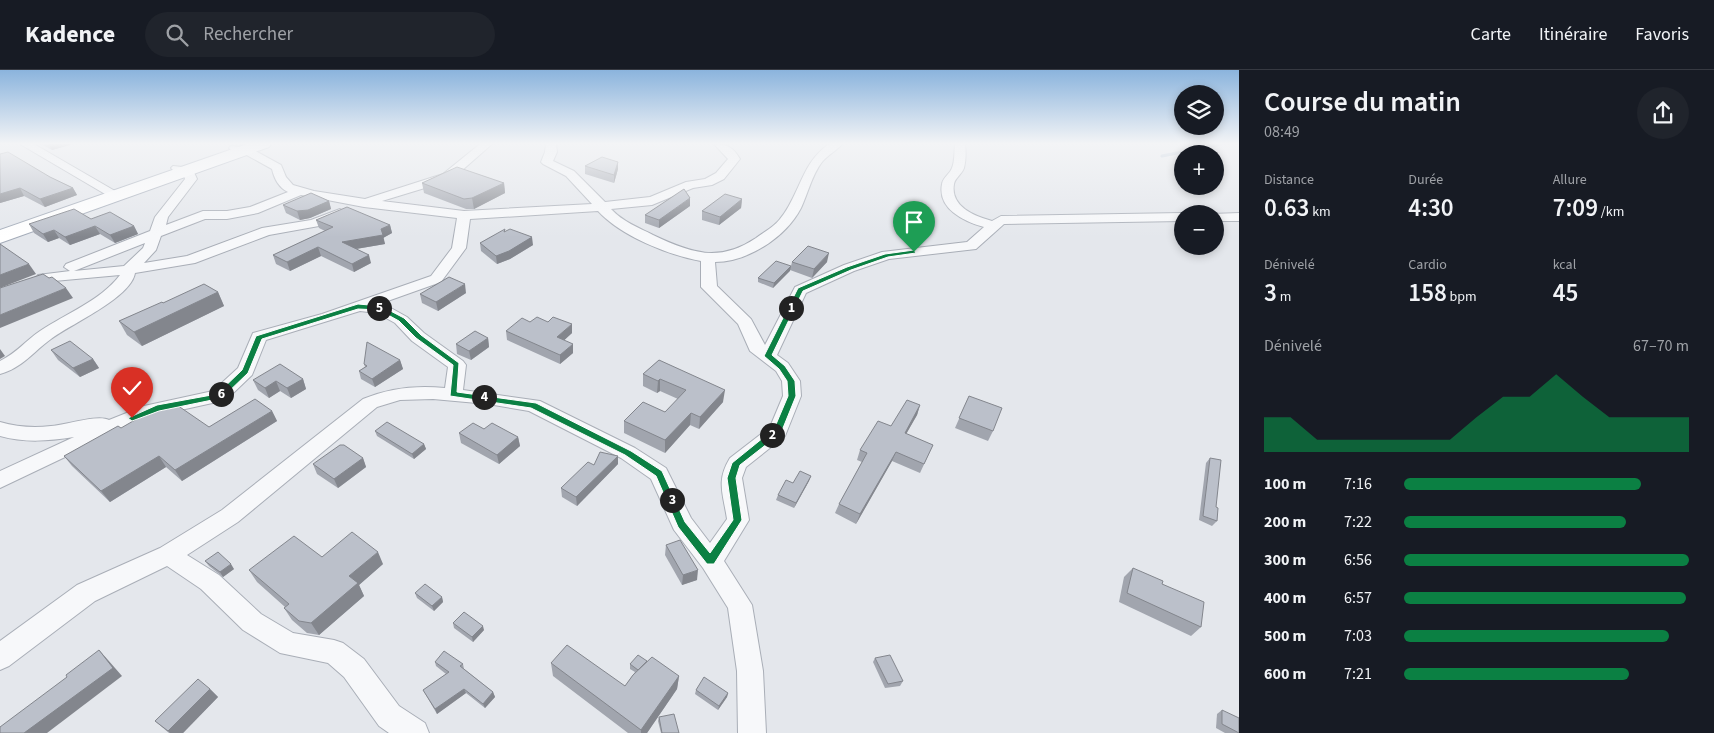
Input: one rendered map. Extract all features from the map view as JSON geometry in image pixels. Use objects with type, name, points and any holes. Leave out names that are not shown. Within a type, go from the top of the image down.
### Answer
[{"type":"main road","points":[[0,229],[109,191],[162,175]]},
{"type":"main road","points":[[0,237],[166,175]]},
{"type":"street","points":[[80,175],[109,191]]},
{"type":"street","points":[[0,368],[20,358],[45,335],[112,293],[127,277],[128,270],[149,250],[155,234],[174,200],[191,179],[187,175]]},
{"type":"street","points":[[279,175],[289,188],[301,192],[364,203],[464,215],[652,201],[690,185],[708,182],[721,175]]},
{"type":"street","points":[[43,278],[128,270],[190,260],[245,238],[267,231],[314,223],[364,203],[449,175]]},
{"type":"street","points":[[572,175],[616,221],[672,250],[689,256],[708,259],[746,251],[785,222],[797,202],[807,175]]},
{"type":"street","points":[[954,175],[948,184],[949,199],[963,215],[979,222],[996,226]]},
{"type":"street","points":[[26,284],[203,216],[227,215],[253,210],[301,192]]},
{"type":"street","points":[[0,480],[144,412],[219,396],[246,371],[259,337],[436,279],[459,248],[464,215]]},
{"type":"street","points":[[768,356],[800,290],[849,268],[887,255],[971,246],[1001,220],[1014,218],[1040,220],[1174,216]]},
{"type":"street","points":[[1224,217],[1239,217]]},
{"type":"street","points":[[708,259],[709,286],[745,322],[756,348],[782,367],[791,381],[792,396],[778,431],[736,463],[731,478],[738,520],[711,561]]},
{"type":"street","points":[[358,306],[381,308],[402,320],[418,337],[457,365],[453,394]]},
{"type":"street","points":[[0,657],[86,593],[168,555],[230,516],[370,403],[384,397],[400,394],[453,394],[533,405],[628,453],[659,474],[682,524],[711,561],[740,605],[750,671],[752,733]]},
{"type":"street","points":[[0,429],[22,433],[56,432],[132,418]]},
{"type":"street","points":[[168,555],[210,582],[252,622],[289,644],[334,652],[354,668],[389,716],[415,733]]},
{"type":"building","points":[[0,175],[47,175],[73,188],[40,199],[20,188],[0,194]]},
{"type":"building","points":[[440,175],[480,175],[504,183],[472,198],[464,199],[422,183]]},
{"type":"building","points":[[684,189],[690,198],[659,220],[645,215]]},
{"type":"building","points":[[311,193],[329,201],[308,210],[297,211],[283,205]]},
{"type":"building","points":[[725,194],[742,199],[720,217],[702,211]]},
{"type":"building","points":[[347,207],[390,225],[381,229],[383,235],[342,242],[369,255],[352,264],[318,247],[287,262],[273,255],[333,227],[316,220]]},
{"type":"building","points":[[74,209],[91,219],[110,212],[134,226],[110,235],[95,226],[65,237],[54,230],[43,234],[29,224]]},
{"type":"building","points":[[505,229],[504,232],[510,229],[532,237],[509,251],[496,256],[480,243]]},
{"type":"building","points":[[0,244],[29,264],[0,275]]},
{"type":"building","points":[[808,246],[829,253],[814,269],[792,262]]},
{"type":"building","points":[[776,261],[791,266],[774,283],[758,278]]},
{"type":"building","points":[[43,274],[49,278],[52,277],[66,288],[0,315],[0,288]]},
{"type":"building","points":[[449,277],[465,284],[436,302],[420,294]]},
{"type":"building","points":[[204,284],[218,292],[134,332],[119,321],[163,303]]},
{"type":"building","points":[[537,317],[548,322],[553,317],[572,324],[557,337],[573,344],[560,355],[506,331],[522,318],[530,322]]},
{"type":"building","points":[[475,331],[488,338],[469,351],[456,344]]},
{"type":"building","points":[[70,341],[93,359],[73,368],[51,350]]},
{"type":"building","points":[[367,342],[400,360],[372,379],[359,371],[367,366],[364,364]]},
{"type":"building","points":[[659,360],[725,390],[700,417],[691,413],[665,440],[624,421],[643,402],[665,412],[686,390],[643,374]]},
{"type":"building","points":[[280,364],[303,379],[287,388],[276,381],[265,388],[253,380]]},
{"type":"building","points":[[969,396],[1002,408],[993,431],[959,418]]},
{"type":"building","points":[[255,399],[272,411],[175,470],[159,456],[101,491],[64,456],[118,426],[121,428],[161,405],[165,408],[174,403],[209,427]]},
{"type":"building","points":[[907,400],[920,405],[905,433],[933,445],[924,464],[896,452],[860,514],[839,504],[867,453],[860,450],[878,421],[891,426]]},
{"type":"building","points":[[387,422],[424,444],[412,454],[375,431]]},
{"type":"building","points":[[473,423],[484,429],[492,423],[518,437],[497,455],[459,433]]},
{"type":"building","points":[[340,445],[344,445],[363,458],[334,479],[313,464]]},
{"type":"building","points":[[600,452],[618,456],[576,497],[561,488],[588,462],[594,465]]},
{"type":"building","points":[[1210,458],[1221,460],[1216,507],[1218,508],[1217,521],[1203,516]]},
{"type":"building","points":[[800,471],[811,476],[796,503],[778,495],[786,480],[793,483]]},
{"type":"building","points":[[352,532],[378,552],[349,576],[358,583],[311,623],[299,621],[284,608],[289,604],[249,570],[294,536],[322,557]]},
{"type":"building","points":[[680,540],[698,570],[683,575],[666,545]]},
{"type":"building","points":[[218,552],[231,564],[220,572],[205,561]]},
{"type":"building","points":[[1133,568],[1163,581],[1162,584],[1204,602],[1201,627],[1127,593]]},
{"type":"building","points":[[425,584],[442,597],[432,606],[415,593]]},
{"type":"building","points":[[464,612],[483,626],[472,637],[453,623]]},
{"type":"building","points":[[567,645],[625,686],[633,675],[652,657],[679,676],[641,730],[551,663]]},
{"type":"building","points":[[99,650],[113,668],[24,733],[0,733],[0,727],[67,677],[66,675]]},
{"type":"building","points":[[444,651],[463,664],[460,666],[493,692],[483,704],[464,689],[435,709],[423,690],[449,672],[435,662]]},
{"type":"building","points":[[638,655],[647,661],[638,670],[630,664]]},
{"type":"building","points":[[890,655],[903,681],[888,684],[875,658]]},
{"type":"building","points":[[704,677],[728,693],[719,706],[696,690]]},
{"type":"building","points":[[198,679],[210,689],[168,731],[155,721]]},
{"type":"building","points":[[1222,710],[1239,718],[1239,733],[1222,724]]},
{"type":"building","points":[[674,714],[679,733],[662,733],[659,717]]},
{"type":"route","points":[[132,418],[157,408],[219,396],[246,371],[259,337],[328,317],[358,306],[381,308],[402,320],[418,337],[457,365],[453,394],[533,405],[628,453],[659,474],[682,524],[711,561],[738,520],[731,478],[736,463],[778,431],[792,396],[791,381],[782,367],[768,356],[800,290],[824,281],[849,268],[887,255],[914,252]]}]
